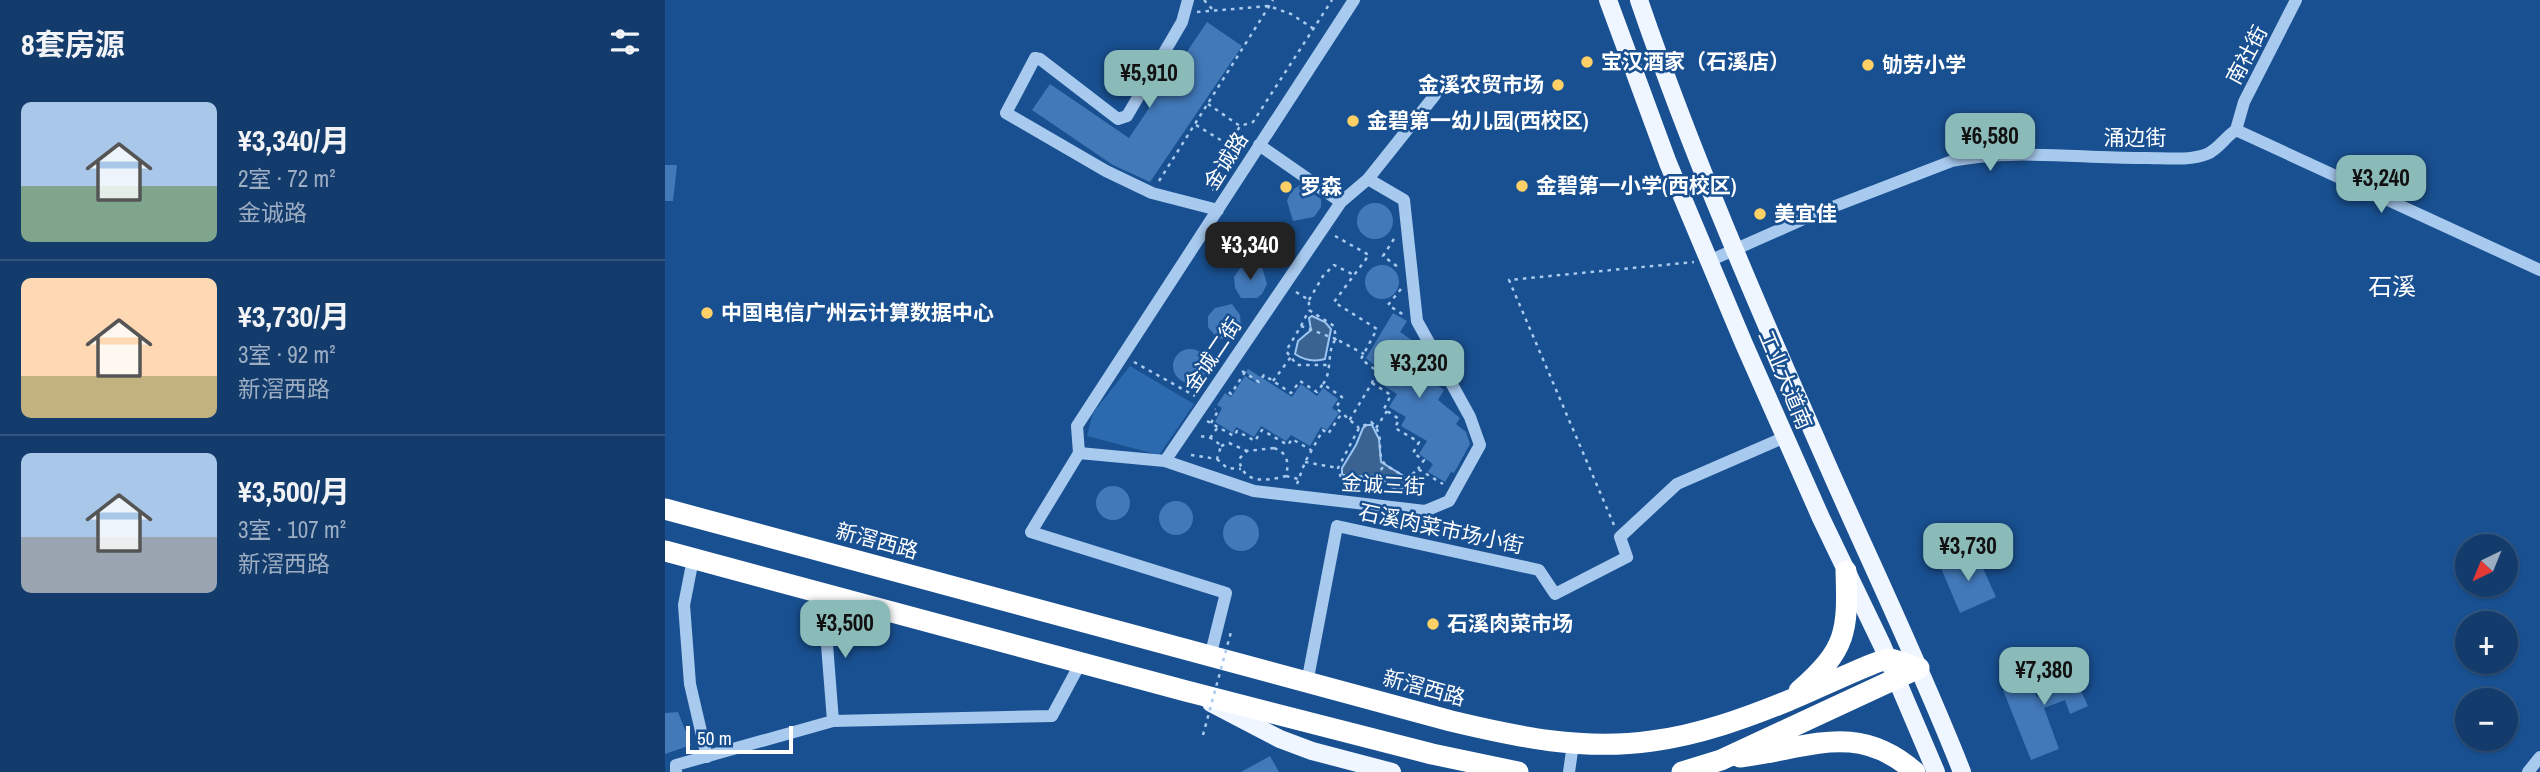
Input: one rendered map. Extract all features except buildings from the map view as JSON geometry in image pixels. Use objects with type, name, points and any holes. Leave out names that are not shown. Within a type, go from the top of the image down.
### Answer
[{"type":"highway","name":"新滘西路","points":[[665,509],[1496,732],[1573,744],[1653,741],[1703,730],[1787,701],[1887,659]]},
{"type":"highway","points":[[665,551],[1186,691],[1432,754],[1518,772]]},
{"type":"highway","points":[[1787,701],[1822,670],[1841,642],[1847,615],[1846,571]]},
{"type":"highway","points":[[1887,659],[1919,668]]},
{"type":"highway","points":[[1712,766],[1919,668]]},
{"type":"highway","points":[[1682,772],[1828,740],[1888,751],[1915,772]]},
{"type":"main road","name":"工业大道南","points":[[1608,0],[1668,163],[1709,261],[1936,772]]},
{"type":"main road","points":[[1639,0],[1736,249],[1962,772]]},
{"type":"main road","points":[[1896,680],[1921,772]]},
{"type":"main road","points":[[1186,691],[1280,739],[1312,751],[1392,772]]},
{"type":"street","points":[[1188,0],[1182,22],[1128,116],[1118,119],[1040,59],[1035,58],[1006,108],[1006,113],[1094,165],[1152,192],[1218,210]]},
{"type":"street","name":"金诚路","points":[[1079,453],[1077,426],[1354,0]]},
{"type":"street","name":"南社街","points":[[2236,130],[2244,102],[2296,0]]},
{"type":"street","points":[[1259,145],[1341,202],[1368,179],[1435,95]]},
{"type":"street","points":[[2236,130],[2540,270]]},
{"type":"street","name":"涌边街","points":[[1709,261],[1817,213],[1952,161],[1998,156],[2124,158],[2204,155],[2236,130]]},
{"type":"street","name":"金诚三街","points":[[1079,453],[1165,461],[1254,491],[1292,497],[1425,511],[1449,500],[1480,445],[1471,417],[1417,321],[1404,200],[1368,179]]},
{"type":"street","name":"金诚二街","points":[[1165,461],[1341,202]]},
{"type":"street","points":[[1620,537],[1677,484],[1785,437]]},
{"type":"street","points":[[1079,453],[1031,532],[1226,593],[1210,657]]},
{"type":"street","name":"石溪肉菜市场小街","points":[[1307,683],[1337,526],[1539,570],[1555,594],[1627,557],[1620,537]]},
{"type":"street","points":[[693,559],[684,605],[690,684],[707,757]]},
{"type":"street","points":[[833,721],[827,632],[835,596]]},
{"type":"street","points":[[676,769],[707,757],[833,721],[1052,716],[1081,662]]},
{"type":"street","points":[[1569,772],[1573,744]]},
{"type":"street","points":[[2528,772],[2540,757]]},
{"type":"path","points":[[1204,0],[1214,10]]},
{"type":"path","points":[[1152,192],[1273,0]]},
{"type":"path","points":[[1204,206],[1231,158],[1229,145],[1240,126],[1253,122],[1332,0]]},
{"type":"path","points":[[1184,13],[1269,6],[1291,14],[1328,39]]},
{"type":"path","points":[[1207,104],[1240,126]]},
{"type":"path","points":[[1195,124],[1229,145]]},
{"type":"path","points":[[1322,230],[1369,255],[1334,302],[1377,329],[1361,359],[1377,370],[1349,421]]},
{"type":"path","points":[[1620,537],[1509,280],[1709,261]]},
{"type":"path","points":[[1329,365],[1297,365],[1286,351],[1309,310],[1310,300],[1323,276],[1334,265],[1355,275]]},
{"type":"path","points":[[1285,285],[1310,300]]},
{"type":"path","points":[[1231,363],[1259,382],[1264,375],[1291,393],[1300,381],[1317,392],[1328,377],[1334,326],[1309,310]]},
{"type":"path","points":[[1301,326],[1334,338],[1364,354]]},
{"type":"path","points":[[1123,355],[1205,402]]},
{"type":"path","points":[[1273,381],[1291,357]]},
{"type":"path","points":[[1372,383],[1391,395],[1384,409],[1399,419],[1395,428],[1419,442],[1413,453],[1425,460],[1406,480]]},
{"type":"path","points":[[1322,384],[1342,397],[1336,408],[1359,428]]},
{"type":"path","points":[[1377,428],[1387,411]]},
{"type":"path","points":[[1292,497],[1311,450],[1323,430],[1328,434],[1342,412]]},
{"type":"path","points":[[1196,415],[1234,436],[1237,430],[1255,441],[1262,430],[1288,445],[1292,439],[1311,450]]},
{"type":"path","points":[[1371,422],[1377,428],[1382,443],[1382,458],[1385,464],[1403,474],[1406,480],[1405,490],[1396,491],[1376,477],[1347,481],[1341,478],[1338,468],[1359,428],[1371,422]]},
{"type":"path","points":[[1209,438],[1218,427]]},
{"type":"path","points":[[1192,439],[1204,436],[1221,446]]},
{"type":"path","points":[[1278,450],[1282,442]]},
{"type":"path","points":[[1221,446],[1229,443],[1247,451],[1278,450],[1285,455],[1289,464],[1286,476]]},
{"type":"path","points":[[1217,459],[1221,446]]},
{"type":"path","points":[[1247,451],[1240,459],[1241,469],[1249,477],[1261,481],[1286,476],[1299,479]]},
{"type":"path","points":[[1185,453],[1217,459],[1227,468],[1241,469]]},
{"type":"path","points":[[1305,462],[1338,468]]},
{"type":"path","points":[[1376,477],[1385,464]]},
{"type":"path","points":[[1418,469],[1454,491]]},
{"type":"path","points":[[1203,736],[1231,632]]},
{"type":"shaded area","points":[[1312,316],[1325,322],[1331,329],[1325,359],[1309,360],[1295,354],[1298,341],[1311,330],[1309,318]]},
{"type":"shaded area","points":[[1130,366],[1194,404],[1159,455],[1087,436],[1093,413]]},
{"type":"shaded area","points":[[1367,425],[1372,425],[1379,439],[1381,462],[1402,475],[1406,482],[1403,489],[1397,490],[1382,479],[1372,476],[1350,477],[1342,474],[1342,468]]},
{"type":"place","name":"宝汉酒家（石溪店）","points":[[1587,62]]},
{"type":"place","name":"劬劳小学","points":[[1868,65]]},
{"type":"place","name":"金溪农贸市场","points":[[1558,85]]},
{"type":"place","name":"金碧第一幼儿园(西校区)","points":[[1353,121]]},
{"type":"place","name":"金碧第一小学(西校区)","points":[[1522,186]]},
{"type":"place","name":"罗森","points":[[1286,187]]},
{"type":"place","name":"美宜佳","points":[[1760,214]]},
{"type":"place","name":"中国电信广州云计算数据中心","points":[[707,313]]},
{"type":"place","name":"石溪肉菜市场","points":[[1433,624]]},
{"type":"district","name":"石溪","points":[[2392,287]]}]
